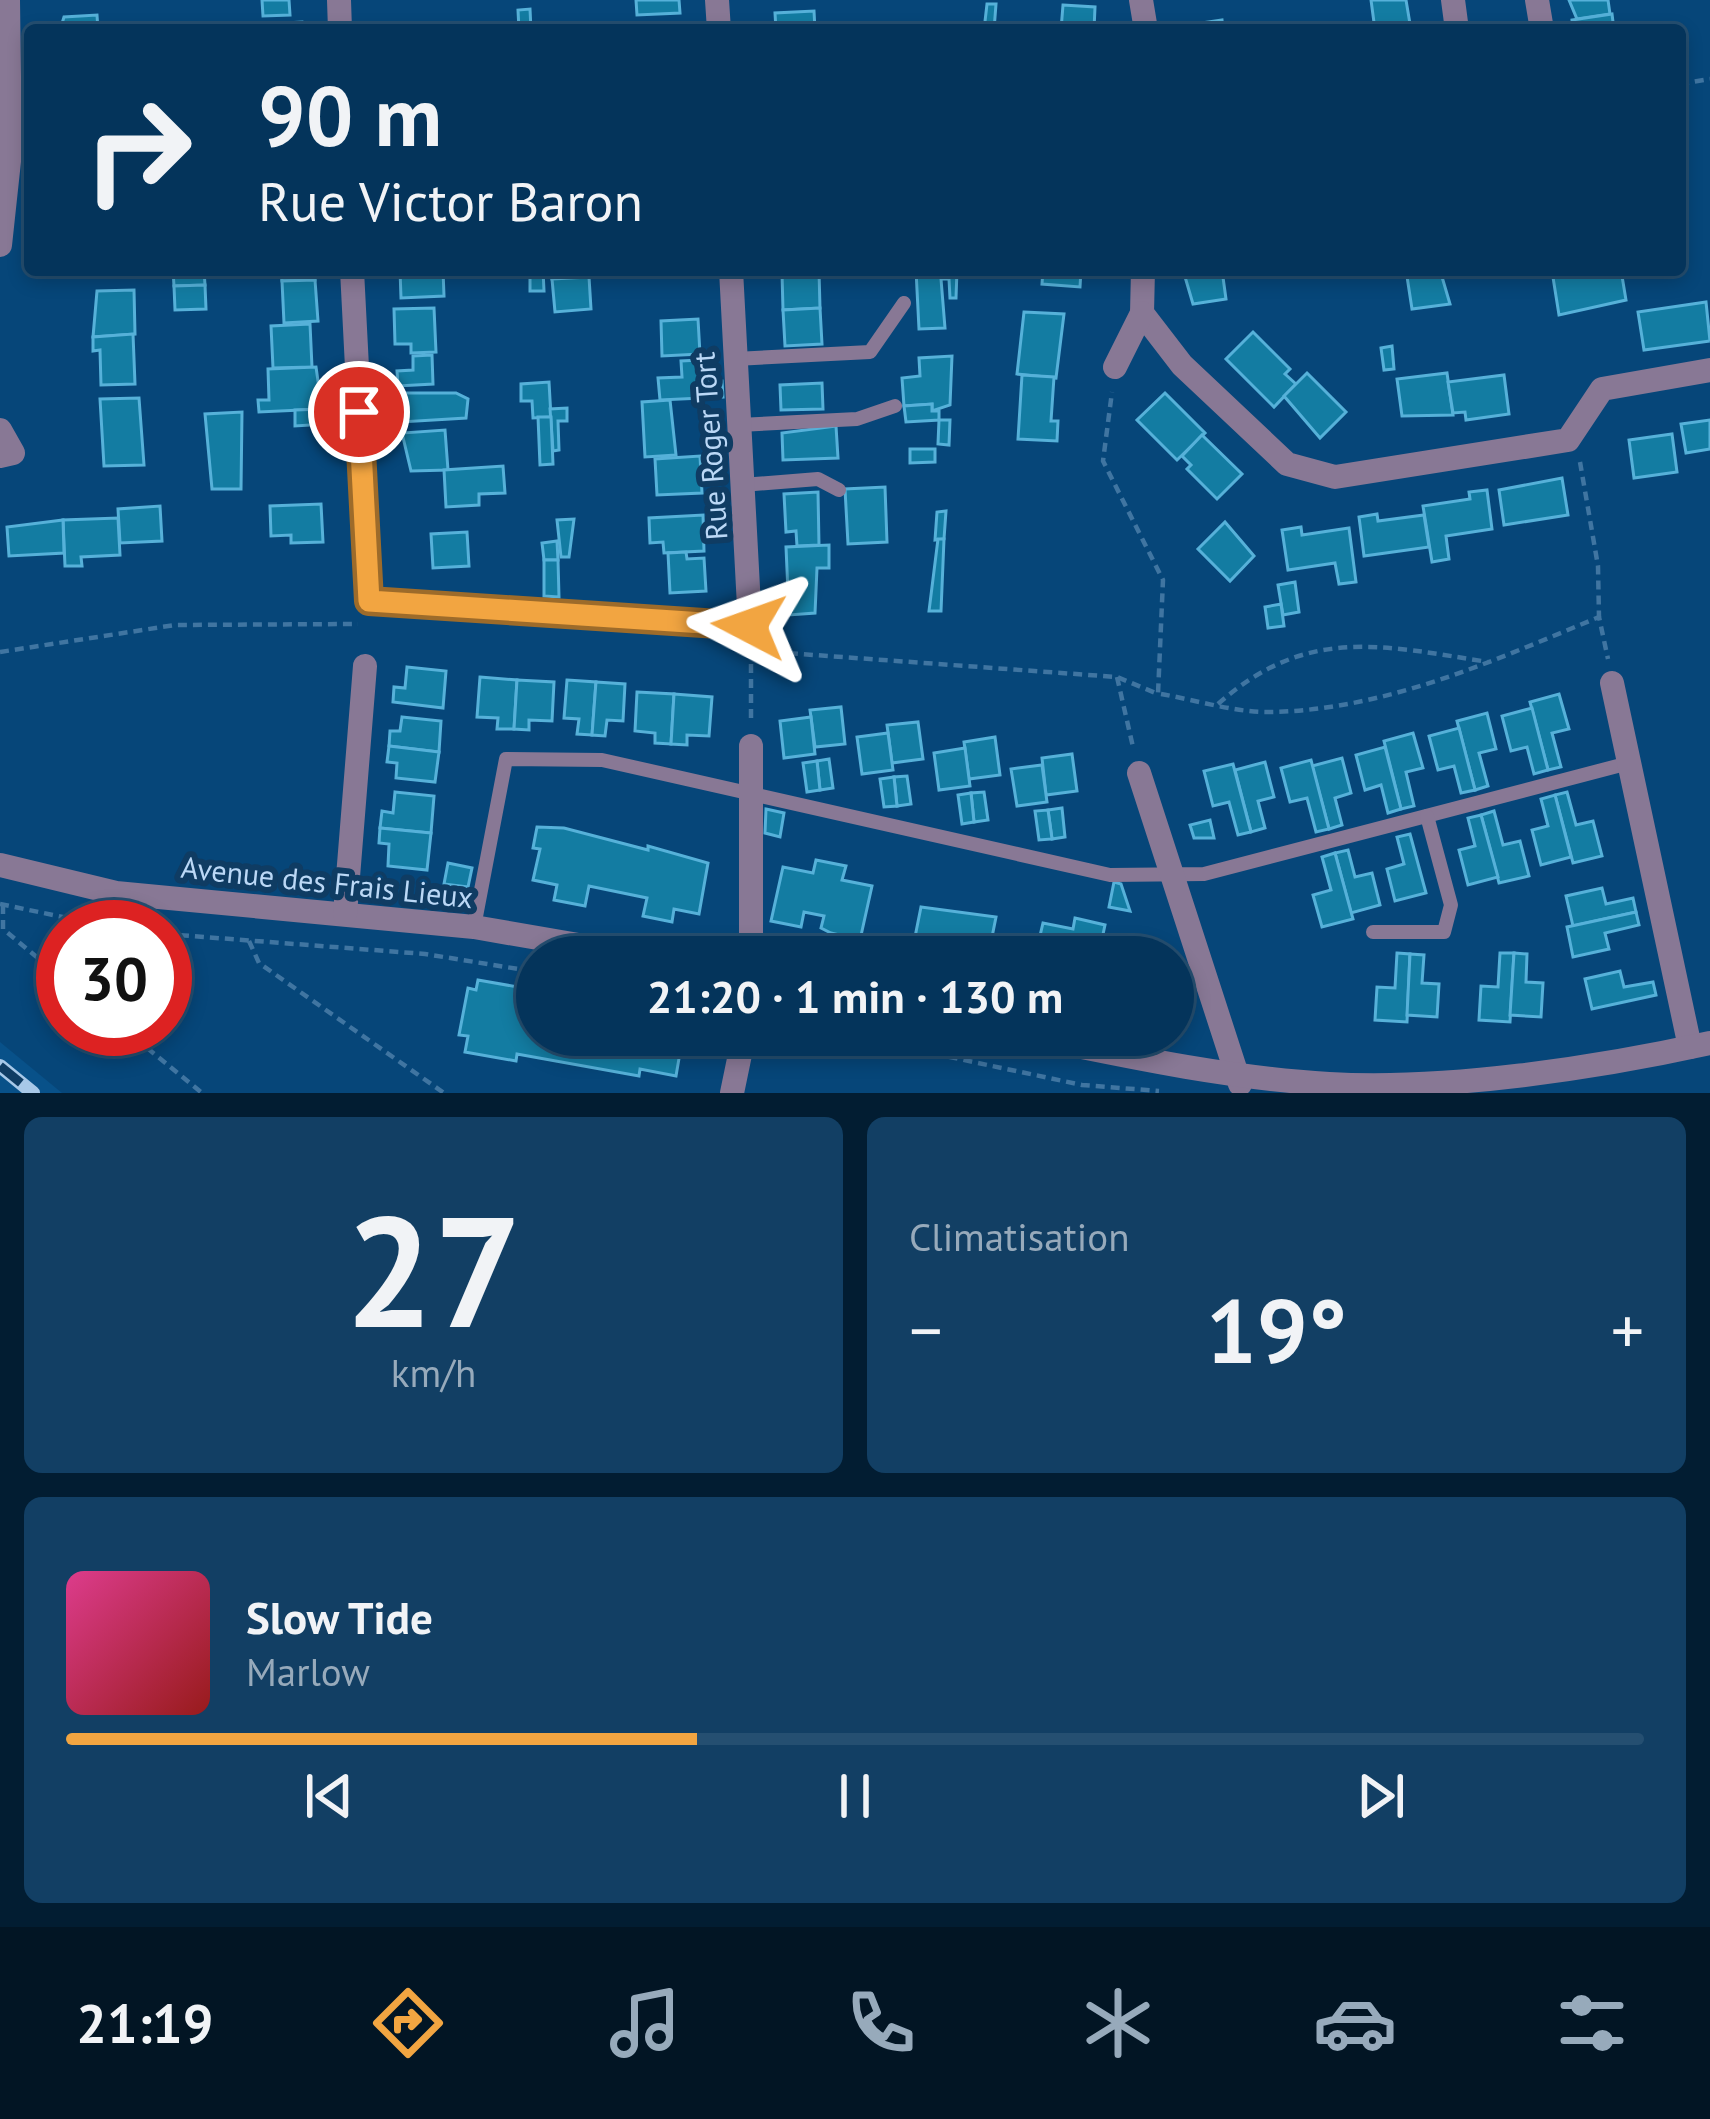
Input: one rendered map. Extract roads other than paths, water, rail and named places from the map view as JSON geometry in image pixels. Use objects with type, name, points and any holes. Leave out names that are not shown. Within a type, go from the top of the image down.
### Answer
[{"type":"street","points":[[0,244],[10,152],[8,0]]},
{"type":"street","name":"Rue Roger Tort","points":[[352,276],[369,601],[751,622],[731,276]]},
{"type":"street","points":[[1115,367],[1142,313],[1143,276]]},
{"type":"street","points":[[1142,313],[1182,365],[1287,464],[1335,477],[1568,440],[1603,389],[1710,370]]},
{"type":"street","points":[[0,430],[13,453],[0,455]]},
{"type":"street","points":[[344,914],[365,666]]},
{"type":"street","points":[[1116,1056],[1239,1084],[1334,1084],[1495,1076],[1700,1045],[1612,682]]},
{"type":"street","points":[[751,746],[751,936]]},
{"type":"street","points":[[1139,773],[1239,1084]]},
{"type":"street","name":"Avenue des Frais Lieux","points":[[0,866],[116,893],[526,936]]},
{"type":"street","points":[[732,1093],[740,1056]]},
{"type":"lane","points":[[735,359],[870,352],[904,303]]},
{"type":"lane","points":[[739,425],[857,419],[895,406]]},
{"type":"lane","points":[[742,484],[818,479],[839,490]]},
{"type":"lane","points":[[474,927],[506,759],[602,760],[1110,875],[1204,874],[1629,763]]},
{"type":"lane","points":[[1373,932],[1444,932],[1451,905],[1427,816]]},
{"type":"railway","points":[[0,1066],[33,1093]]}]
